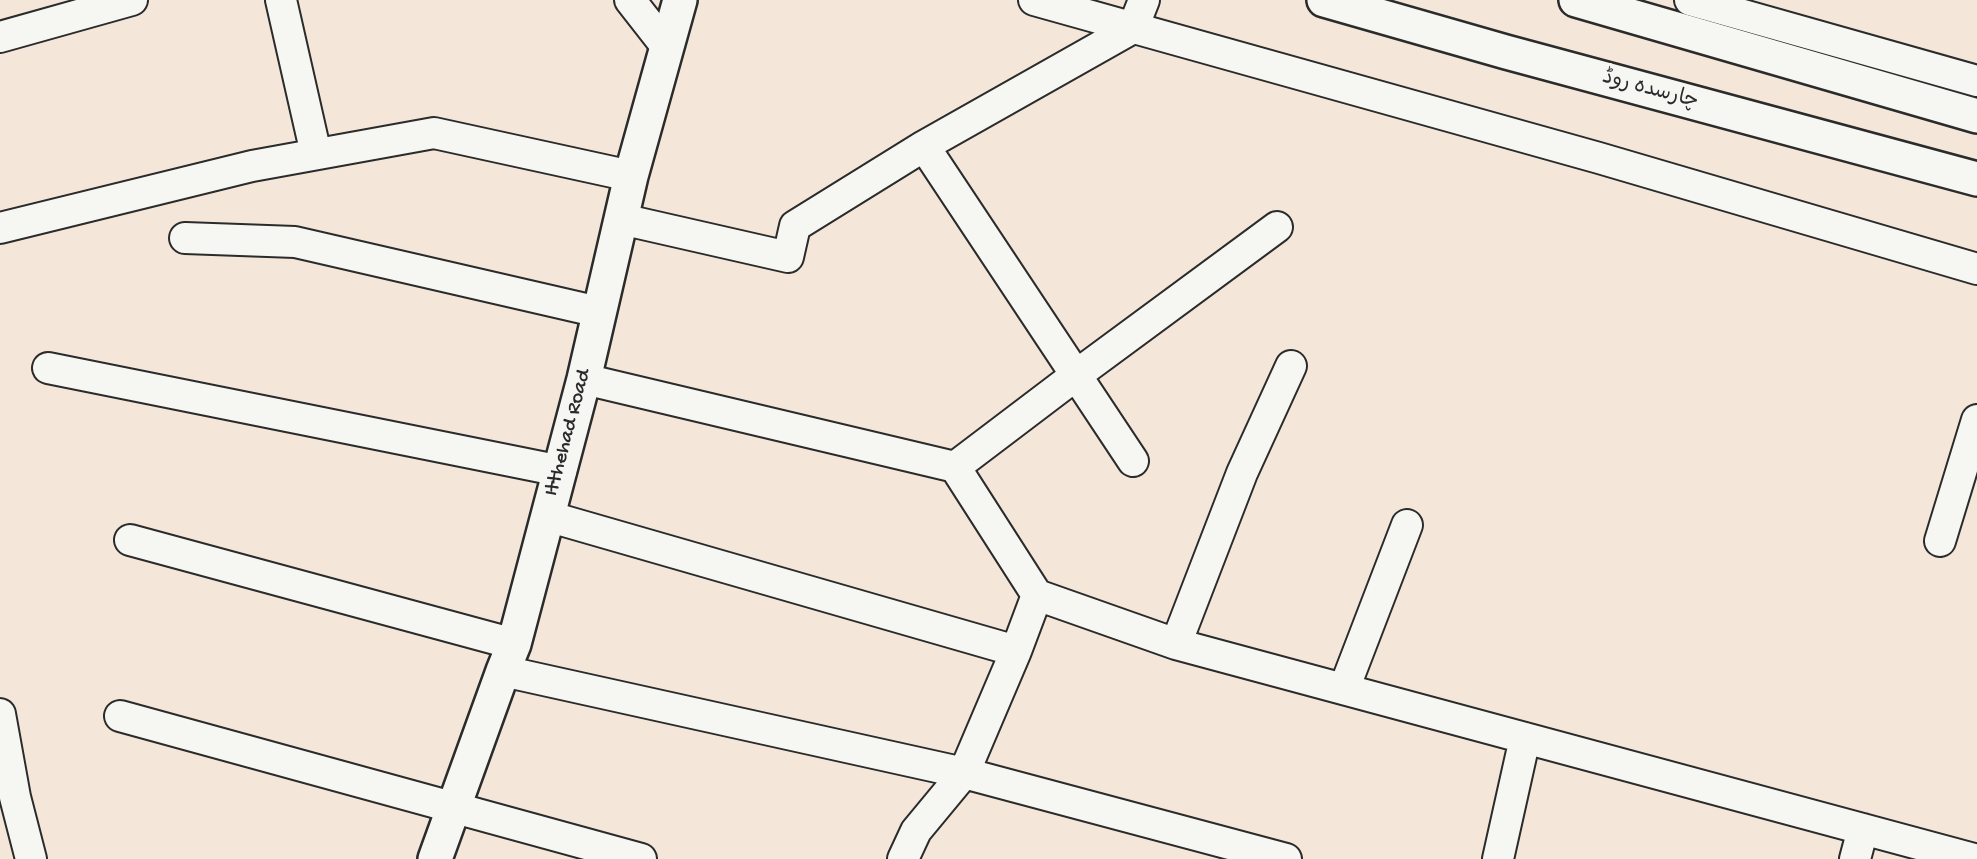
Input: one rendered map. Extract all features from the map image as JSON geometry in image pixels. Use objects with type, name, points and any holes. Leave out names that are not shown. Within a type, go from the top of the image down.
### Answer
[{"type":"main road","name":"Itthehad Road","points":[[435,859],[508,657],[561,471],[631,176],[680,0]]},
{"type":"main road","name":"چارسدہ روڈ","points":[[1324,0],[1506,52],[1977,178]]},
{"type":"main road","points":[[1576,0],[1977,116]]},
{"type":"street","points":[[0,37],[132,0]]},
{"type":"street","points":[[280,0],[316,154]]},
{"type":"street","points":[[630,0],[666,45]]},
{"type":"street","points":[[1034,0],[1599,158],[1977,269]]},
{"type":"street","points":[[621,219],[788,257],[795,226],[924,146],[1133,28],[1144,0]]},
{"type":"street","points":[[1690,0],[1977,81]]},
{"type":"street","points":[[0,228],[252,166],[434,133],[631,176]]},
{"type":"street","points":[[924,146],[1133,461]]},
{"type":"street","points":[[955,467],[1277,227]]},
{"type":"street","points":[[185,238],[295,242],[599,312]]},
{"type":"street","points":[[1176,644],[1242,473],[1291,366]]},
{"type":"street","points":[[48,368],[561,471]]},
{"type":"street","points":[[584,379],[955,467],[1037,595],[1176,644],[1974,859]]},
{"type":"street","points":[[1940,541],[1977,420]]},
{"type":"street","points":[[547,516],[1016,651]]},
{"type":"street","points":[[1344,690],[1407,525]]},
{"type":"street","points":[[130,540],[508,657],[964,773],[1286,859]]},
{"type":"street","points":[[903,859],[916,831],[964,773],[1016,651],[1037,595]]},
{"type":"street","points":[[0,714],[7,799],[31,859]]},
{"type":"street","points":[[120,716],[641,859]]},
{"type":"street","points":[[1498,859],[1525,738]]},
{"type":"street","points":[[1855,859],[1863,829]]}]
